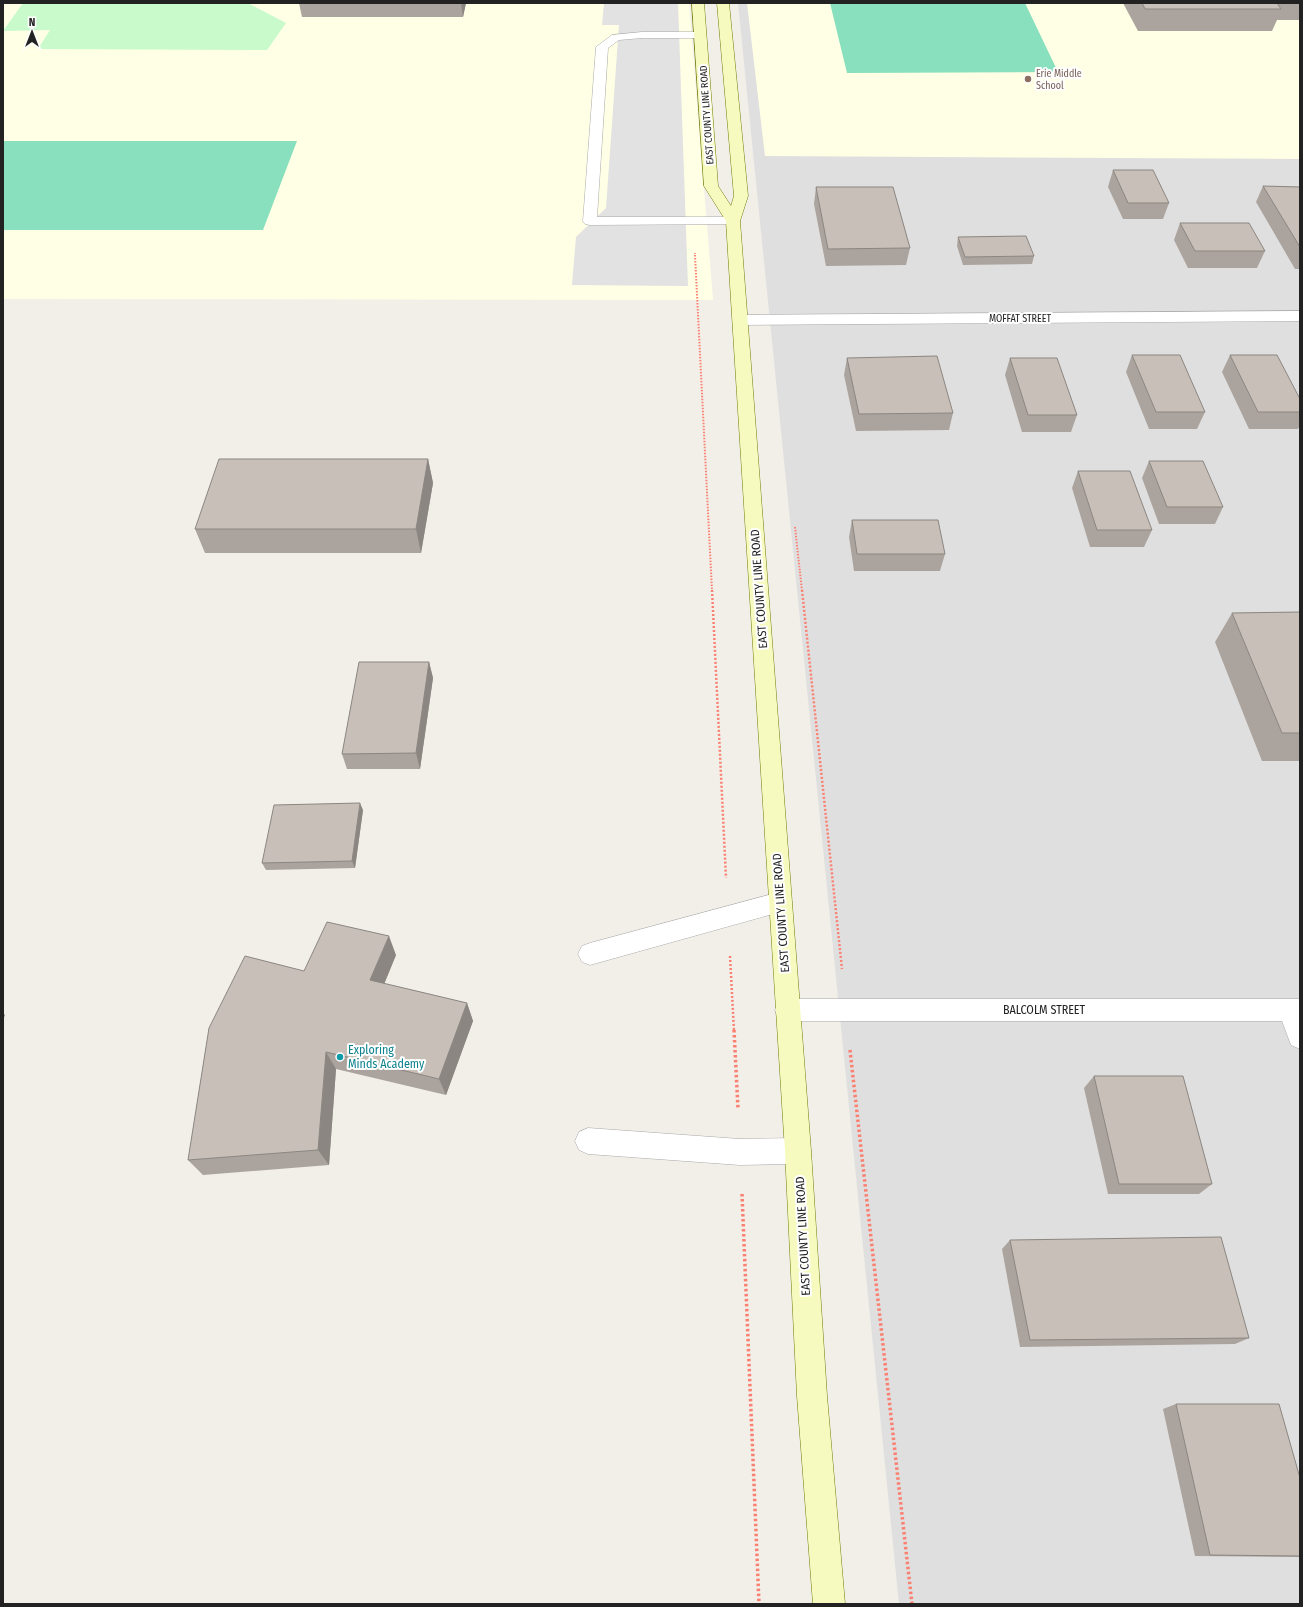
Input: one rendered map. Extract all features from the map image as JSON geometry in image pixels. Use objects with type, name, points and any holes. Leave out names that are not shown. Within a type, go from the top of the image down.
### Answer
[{"type":"main road","name":"EAST COUNTY LINE ROAD","points":[[698,3],[710,186],[733,221]]},
{"type":"main road","name":"EAST COUNTY LINE ROAD","points":[[722,3],[741,196],[733,221],[798,1151],[812,1396],[829,1604]]},
{"type":"street","points":[[700,35],[642,35],[616,37],[602,47],[590,221],[733,221]]},
{"type":"street","name":"MOFFAT STREET","points":[[741,320],[1300,316]]},
{"type":"street","points":[[590,954],[780,902]]},
{"type":"street","name":"BALCOLM STREET","points":[[787,1010],[1295,1010]]},
{"type":"street","points":[[1295,1010],[1300,1037]]},
{"type":"street","points":[[588,1141],[740,1152],[798,1151]]},
{"type":"path","points":[[694,221],[740,1152],[759,1604]]},
{"type":"path","points":[[794,522],[846,1010],[912,1604]]},
{"type":"shaded area","points":[[3,3],[689,3],[713,300],[3,299]]},
{"type":"shaded area","points":[[604,3],[678,3],[688,286],[572,285],[576,237],[606,208],[619,25],[602,25]]},
{"type":"shaded area","points":[[738,3],[1300,3],[1300,1604],[899,1604]]},
{"type":"shaded area","name":"Erie Middle School","points":[[747,3],[1300,3],[1300,159],[765,156]]},
{"type":"green space","points":[[23,3],[248,3],[286,23],[267,50],[38,49],[50,30],[3,31]]},
{"type":"green space","points":[[830,3],[1025,3],[1058,72],[847,73]]},
{"type":"green space","points":[[3,141],[297,141],[263,230],[3,230]]},
{"type":"building","points":[[1142,3],[1277,3],[1281,9],[1145,9]]},
{"type":"building","points":[[1113,170],[1153,170],[1169,203],[1128,203]]},
{"type":"building","points":[[1263,186],[1300,187],[1300,247]]},
{"type":"building","points":[[816,187],[893,187],[910,248],[828,249]]},
{"type":"building","points":[[1180,223],[1249,223],[1265,251],[1195,251]]},
{"type":"building","points":[[1026,236],[1034,256],[965,257],[958,237]]},
{"type":"building","points":[[1132,355],[1180,355],[1205,412],[1156,412]]},
{"type":"building","points":[[1230,355],[1277,355],[1300,399],[1300,412],[1258,412]]},
{"type":"building","points":[[937,356],[953,413],[859,414],[847,358]]},
{"type":"building","points":[[1010,358],[1057,358],[1077,415],[1028,415]]},
{"type":"building","points":[[219,459],[428,459],[416,529],[195,529]]},
{"type":"building","points":[[1149,461],[1203,461],[1223,507],[1167,507]]},
{"type":"building","points":[[1078,471],[1130,471],[1152,530],[1097,530]]},
{"type":"building","points":[[852,520],[938,520],[945,554],[857,554]]},
{"type":"building","points":[[1300,612],[1300,733],[1282,733],[1232,613]]},
{"type":"building","points":[[359,662],[429,662],[416,753],[342,754]]},
{"type":"building","points":[[360,803],[352,861],[262,863],[274,805]]},
{"type":"building","name":"Exploring Minds Academy","points":[[327,922],[389,936],[370,980],[467,1003],[439,1079],[326,1052],[318,1150],[188,1160],[209,1028],[245,956],[304,971]]},
{"type":"building","points":[[1094,1076],[1183,1076],[1212,1184],[1119,1184]]},
{"type":"building","points":[[1221,1237],[1249,1338],[1030,1340],[1010,1240]]},
{"type":"building","points":[[1176,1404],[1279,1404],[1300,1478],[1300,1556],[1210,1555]]},
{"type":"place","name":"Erie Middle School","points":[[1028,79]]},
{"type":"place","name":"Exploring Minds Academy","points":[[340,1057]]}]
